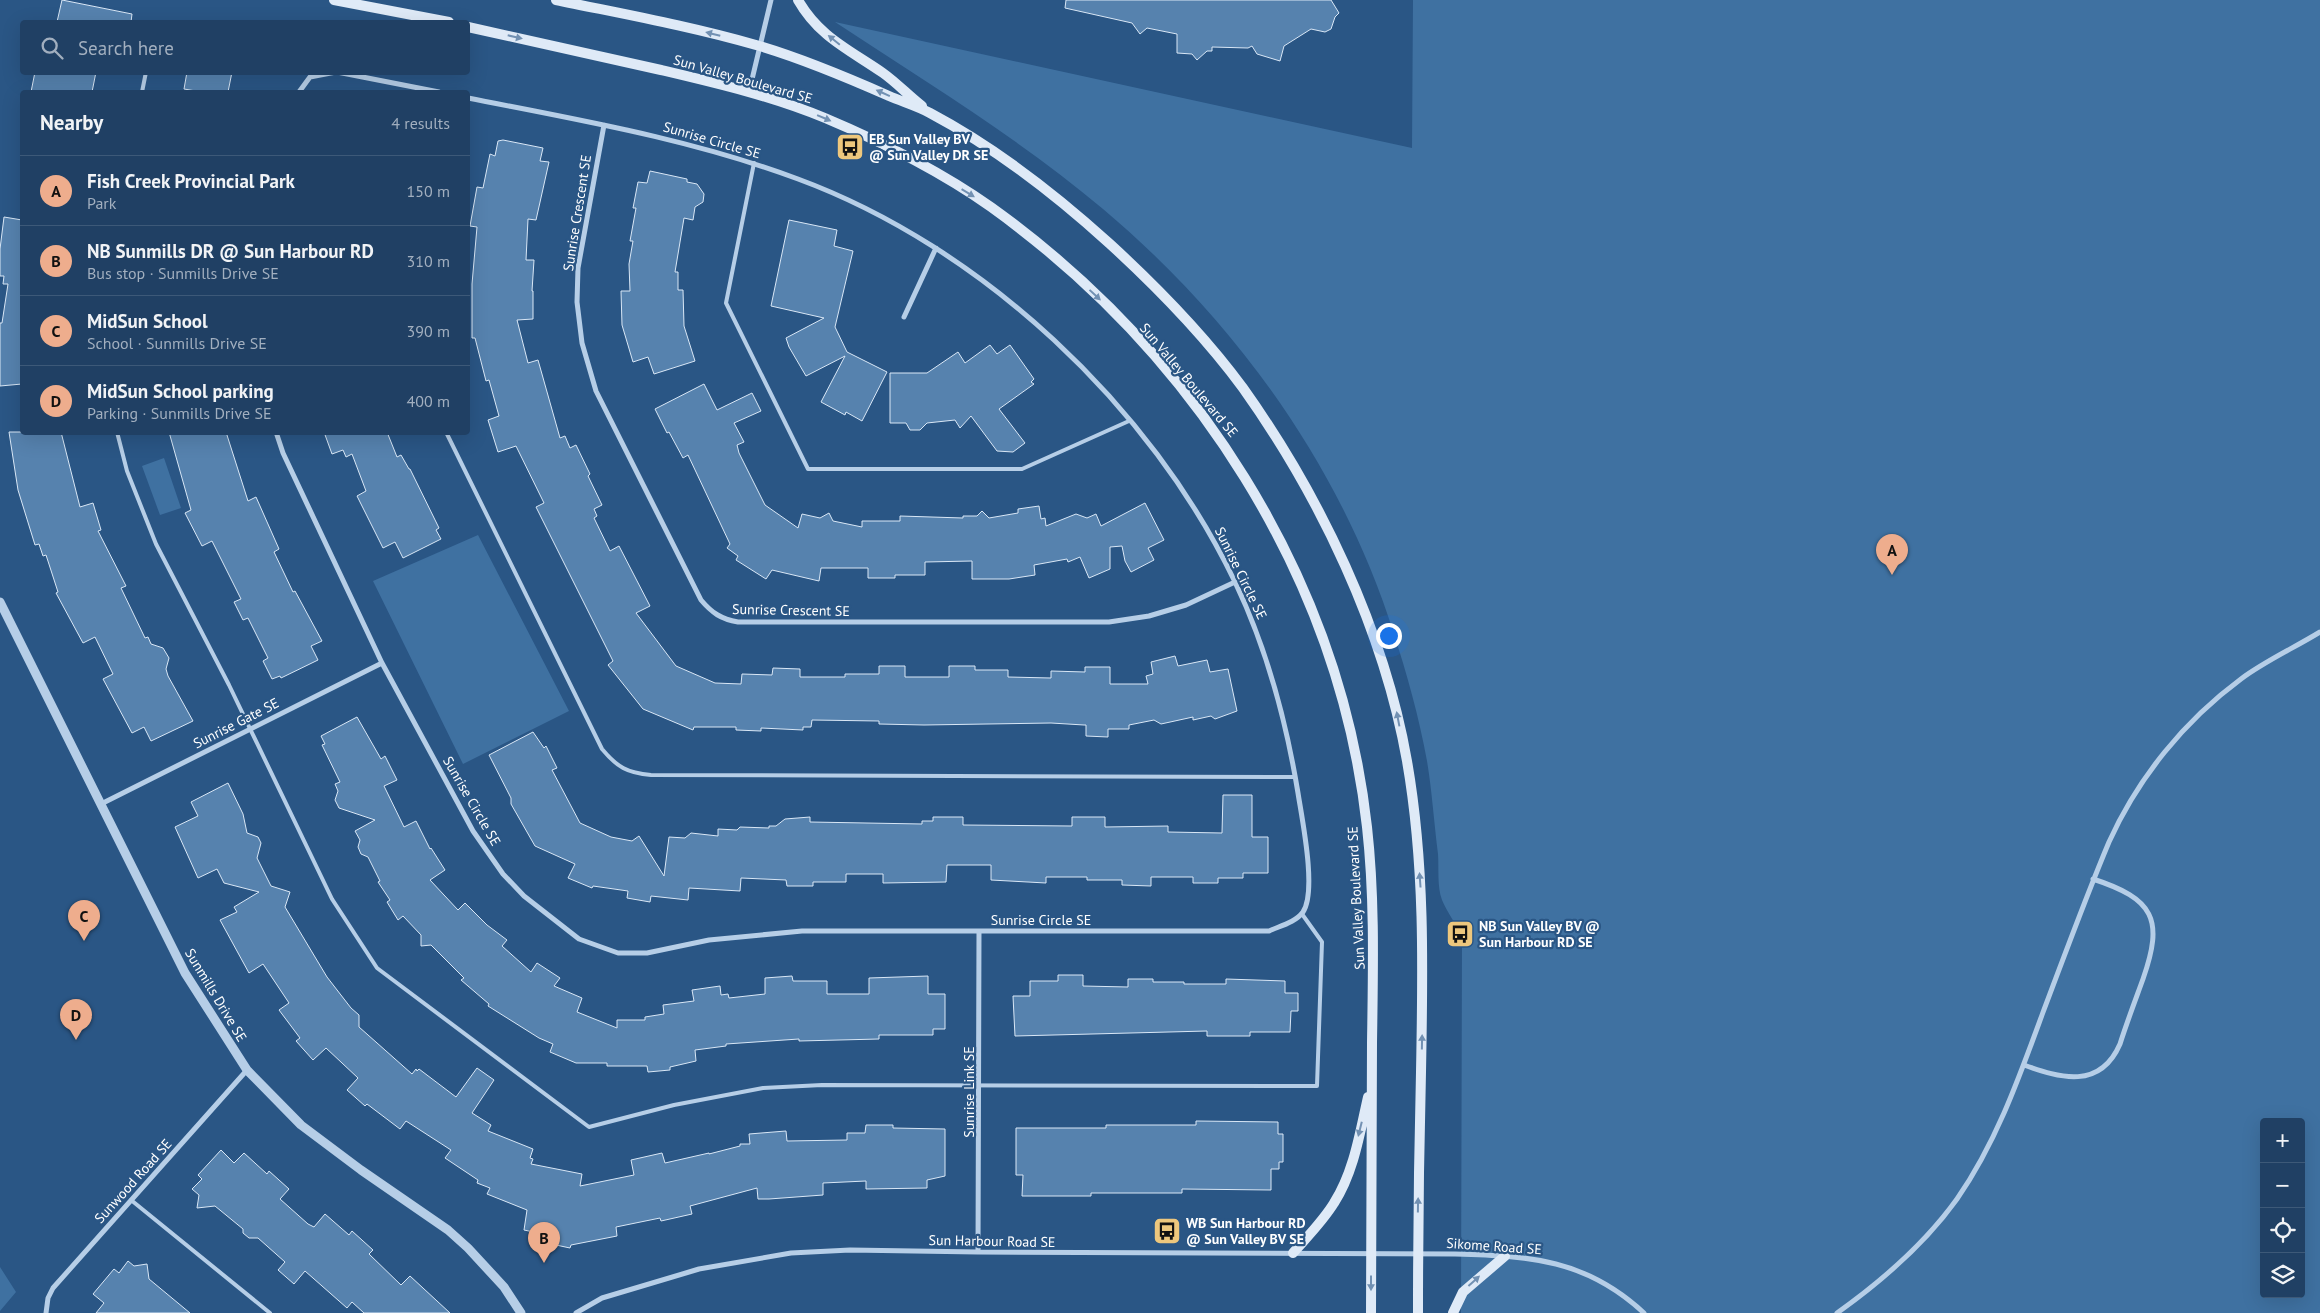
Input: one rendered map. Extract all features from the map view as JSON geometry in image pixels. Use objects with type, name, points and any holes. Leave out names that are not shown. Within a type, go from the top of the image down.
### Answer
[{"type":"main road","points":[[334,0],[439,20]]},
{"type":"main road","points":[[556,0],[697,30],[760,46],[928,112]]},
{"type":"main road","points":[[798,0],[808,17],[847,51],[884,74],[928,112],[1007,160],[1052,194],[1113,247],[1172,304],[1242,388],[1275,438],[1327,530],[1357,596],[1378,650],[1395,705],[1407,764],[1419,866],[1423,965],[1418,1313]]},
{"type":"main road","name":"Sun Valley Boulevard SE","points":[[470,26],[749,92],[820,116],[866,136],[932,171],[989,206],[1067,269],[1160,362],[1229,450],[1259,499],[1308,602],[1332,664],[1347,716],[1367,824],[1370,867],[1372,1082],[1371,1313]]},
{"type":"main road","points":[[1293,1253],[1325,1217],[1336,1201],[1350,1169],[1372,1082]]},
{"type":"main road","points":[[1453,1313],[1463,1292],[1505,1256]]},
{"type":"street","points":[[749,92],[771,0]]},
{"type":"street","points":[[300,90],[309,75]]},
{"type":"street","points":[[351,75],[429,90]]},
{"type":"street","name":"Sunrise Circle SE","points":[[277,435],[283,453],[382,662],[473,831],[493,860],[524,896],[579,939],[618,953],[647,953],[709,940],[793,931],[1269,931],[1290,923],[1302,914],[1308,902],[1310,883],[1295,777],[1284,721],[1266,658],[1235,582],[1213,539],[1188,498],[1160,459],[1095,381],[1059,344],[986,282],[936,248],[848,199],[754,163],[662,136],[470,98]]},
{"type":"street","name":"Sunrise Crescent SE","points":[[604,125],[578,268],[577,302],[582,343],[596,391],[701,600],[716,615],[726,620],[738,622],[1109,622],[1149,616],[1186,605],[1235,582]]},
{"type":"street","points":[[904,317],[936,248]]},
{"type":"street","name":"Sunmills Drive SE","points":[[0,602],[185,974],[247,1070],[301,1125],[361,1170],[448,1230],[468,1248],[504,1287],[521,1313]]},
{"type":"street","points":[[1837,1313],[1898,1266],[1947,1212],[1987,1149],[2024,1065],[2094,879],[2124,812],[2150,772],[2180,735],[2240,680],[2320,632]]},
{"type":"street","name":"Sunrise Gate SE","points":[[101,804],[382,662]]},
{"type":"street","points":[[2024,1065],[2058,1077],[2080,1077],[2105,1065],[2114,1055],[2120,1044],[2151,957],[2153,928],[2149,914],[2139,901],[2122,890],[2094,879]]},
{"type":"street","name":"Sunrise Link SE","points":[[978,1252],[980,931]]},
{"type":"street","name":"Sunwood Road SE","points":[[46,1313],[48,1298],[53,1288],[247,1070]]},
{"type":"street","name":"Sun Harbour Road SE","points":[[576,1313],[602,1298],[699,1269],[757,1258],[791,1254],[850,1250],[1418,1254]]},
{"type":"street","name":"Sikome Road SE","points":[[1418,1254],[1505,1256],[1542,1260],[1577,1270],[1603,1283],[1644,1313]]},
{"type":"lane","points":[[142,90],[145,75]]},
{"type":"lane","points":[[754,163],[726,303],[808,469],[1022,469],[1129,422]]},
{"type":"lane","points":[[118,435],[127,471],[156,544],[332,899],[377,968],[589,1127],[674,1105],[763,1088],[822,1085],[1318,1086],[1322,942],[1302,914]]},
{"type":"lane","points":[[447,435],[602,749],[614,763],[632,773],[670,775],[1295,777]]},
{"type":"lane","points":[[131,1200],[270,1313]]},
{"type":"shaded area","points":[[1413,0],[2320,0],[2320,1313],[1461,1313],[1462,936],[1440,895],[1438,854],[1429,772],[1408,679],[1371,570],[1344,511],[1313,455],[1278,400],[1239,348],[1197,299],[1151,252],[1103,209],[1039,159],[972,112],[835,22],[1412,148]]},
{"type":"shaded area","points":[[164,458],[181,508],[160,515],[142,466]]},
{"type":"shaded area","points":[[478,535],[569,711],[463,764],[373,581]]},
{"type":"shaded area","points":[[0,1267],[16,1292],[0,1311]]},
{"type":"building","points":[[62,0],[132,14],[131,20],[57,20]]},
{"type":"building","points":[[1066,0],[1331,0],[1339,13],[1335,17],[1331,29],[1325,32],[1311,29],[1284,46],[1280,61],[1257,54],[1252,46],[1248,48],[1212,47],[1212,51],[1207,51],[1197,60],[1192,54],[1177,53],[1177,34],[1147,28],[1140,34],[1132,23],[1065,8]]},
{"type":"building","points":[[34,75],[95,75],[92,90],[31,90]]},
{"type":"building","points":[[186,75],[231,75],[228,90],[184,89]]},
{"type":"building","points":[[503,140],[543,148],[540,161],[549,162],[536,220],[528,219],[526,260],[534,260],[533,319],[517,320],[528,363],[538,360],[560,438],[565,436],[570,448],[576,445],[590,474],[588,476],[602,505],[594,509],[597,516],[594,518],[610,551],[619,546],[650,606],[636,613],[676,666],[715,683],[741,684],[742,674],[772,675],[773,668],[800,669],[800,677],[845,677],[845,674],[879,674],[879,666],[905,666],[905,677],[949,677],[949,666],[975,666],[975,670],[1008,670],[1008,677],[1051,678],[1051,671],[1085,672],[1085,667],[1110,667],[1110,684],[1148,684],[1146,676],[1153,674],[1151,662],[1175,656],[1178,666],[1207,660],[1210,672],[1228,669],[1237,711],[1215,719],[1211,716],[1193,720],[1193,717],[1161,724],[1154,720],[1129,725],[1129,729],[1108,729],[1108,737],[1086,736],[1086,725],[1051,723],[924,725],[879,724],[879,721],[812,720],[811,727],[803,727],[803,730],[761,728],[761,731],[736,730],[736,727],[694,727],[693,730],[643,709],[608,665],[613,661],[536,507],[544,503],[516,446],[498,452],[488,420],[499,416],[489,380],[486,381],[475,338],[472,338],[472,284],[477,227],[470,226],[477,187],[483,188],[490,154],[495,156],[498,141]]},
{"type":"building","points":[[650,171],[687,179],[687,182],[697,184],[704,194],[703,202],[695,207],[693,220],[684,218],[675,272],[678,272],[678,290],[683,290],[684,326],[695,361],[654,374],[648,357],[633,362],[622,325],[621,291],[630,291],[629,264],[633,241],[630,241],[636,208],[633,208],[638,182],[647,183]]},
{"type":"building","points":[[4,217],[20,220],[20,384],[0,386],[0,323],[2,323],[8,284],[3,284],[4,276],[0,276],[0,249]]},
{"type":"building","points":[[789,220],[837,230],[834,246],[853,251],[835,327],[847,352],[887,372],[862,421],[846,412],[845,415],[821,402],[845,356],[806,376],[789,347],[786,338],[824,318],[771,306]]},
{"type":"building","points":[[990,345],[997,354],[1010,345],[1034,379],[1031,382],[1034,384],[999,409],[1025,443],[1013,452],[997,451],[971,416],[960,428],[955,420],[927,423],[920,430],[910,430],[906,423],[890,423],[890,373],[927,373],[958,352],[965,363]]},
{"type":"building","points":[[704,384],[717,410],[752,393],[761,411],[734,423],[744,442],[737,445],[739,453],[765,505],[798,528],[802,514],[820,518],[829,513],[833,521],[862,527],[862,521],[900,521],[900,516],[963,518],[963,516],[977,516],[982,511],[989,518],[1018,513],[1018,509],[1039,506],[1041,519],[1045,518],[1046,526],[1076,514],[1087,518],[1096,514],[1101,526],[1145,503],[1164,540],[1148,548],[1154,560],[1131,572],[1125,561],[1122,546],[1110,547],[1110,569],[1089,578],[1080,557],[1068,562],[1067,559],[1034,565],[1035,575],[1009,579],[972,579],[972,561],[925,562],[925,575],[895,575],[895,578],[868,578],[868,568],[821,568],[819,581],[772,570],[766,579],[736,560],[738,556],[727,548],[730,544],[688,455],[683,458],[655,409]]},
{"type":"building","points":[[9,432],[20,432],[20,435],[62,435],[80,507],[93,503],[101,530],[98,531],[126,586],[121,588],[145,638],[148,637],[151,644],[163,648],[169,658],[166,669],[168,676],[193,721],[151,741],[144,727],[132,733],[103,679],[113,674],[95,637],[83,643],[56,593],[58,592],[46,555],[43,556],[39,544],[35,545],[18,490]]},
{"type":"building","points":[[170,435],[227,435],[248,501],[256,497],[279,549],[274,552],[293,592],[295,591],[322,641],[311,646],[318,660],[281,678],[280,676],[272,679],[263,661],[268,658],[248,618],[243,620],[234,602],[241,599],[212,541],[202,546],[185,513],[191,510]]},
{"type":"building","points":[[325,435],[388,435],[397,457],[401,455],[410,469],[439,528],[436,530],[441,539],[403,558],[395,542],[383,548],[357,496],[366,491],[352,454],[346,457],[343,450],[332,454]]},
{"type":"building","points":[[357,717],[381,759],[385,756],[397,780],[384,786],[404,827],[416,821],[430,849],[445,870],[430,880],[458,910],[465,903],[487,925],[507,940],[502,946],[531,972],[537,963],[560,978],[554,986],[582,998],[577,1012],[617,1028],[617,1020],[645,1020],[645,1017],[664,1014],[663,1005],[694,1001],[692,990],[720,986],[721,995],[728,994],[729,998],[765,994],[765,978],[792,976],[793,981],[827,981],[827,994],[869,994],[869,978],[928,976],[928,994],[945,994],[945,1029],[933,1029],[933,1035],[879,1035],[879,1039],[799,1041],[799,1039],[726,1044],[726,1046],[695,1050],[696,1061],[670,1067],[670,1070],[648,1072],[647,1066],[607,1066],[607,1063],[576,1063],[550,1052],[553,1044],[539,1038],[488,1006],[489,1004],[461,980],[464,978],[431,945],[421,946],[421,935],[403,916],[398,920],[387,902],[390,900],[378,882],[380,881],[368,857],[361,854],[358,847],[360,840],[355,831],[375,820],[339,808],[335,800],[338,791],[335,784],[340,782],[322,745],[325,744],[321,736]]},
{"type":"building","points":[[533,732],[544,748],[546,746],[557,768],[552,770],[580,823],[611,837],[632,841],[639,836],[664,876],[669,837],[685,838],[691,833],[718,836],[718,829],[737,830],[740,827],[769,828],[769,826],[776,826],[785,819],[810,817],[810,822],[922,824],[922,821],[933,821],[933,817],[963,817],[963,825],[1072,826],[1072,817],[1105,817],[1105,827],[1168,826],[1168,832],[1222,833],[1223,795],[1252,795],[1252,837],[1268,837],[1268,873],[1243,873],[1243,878],[1218,878],[1218,883],[1193,883],[1193,877],[1151,877],[1151,886],[1122,885],[1122,880],[1087,880],[1087,877],[1046,877],[1046,883],[991,880],[991,865],[947,865],[946,882],[883,883],[883,874],[846,874],[846,882],[813,882],[813,886],[787,886],[786,880],[741,878],[740,891],[689,888],[688,900],[651,896],[650,902],[627,898],[628,891],[593,886],[592,888],[568,878],[575,864],[535,846],[511,804],[511,798],[489,755]]},
{"type":"building","points":[[228,783],[243,814],[247,833],[258,837],[261,843],[257,858],[271,886],[290,892],[285,907],[327,977],[351,1008],[359,1015],[359,1027],[412,1074],[416,1069],[417,1071],[419,1069],[456,1097],[477,1068],[494,1080],[472,1113],[491,1125],[488,1131],[533,1149],[530,1158],[533,1159],[531,1164],[582,1174],[580,1186],[634,1175],[631,1160],[662,1153],[665,1163],[709,1154],[740,1146],[740,1144],[750,1144],[749,1134],[786,1131],[787,1141],[847,1140],[847,1133],[865,1133],[866,1125],[893,1125],[893,1128],[945,1129],[945,1176],[927,1180],[927,1188],[866,1189],[866,1181],[823,1183],[823,1195],[769,1199],[758,1199],[757,1188],[690,1206],[692,1214],[661,1221],[660,1218],[616,1227],[617,1236],[571,1245],[570,1248],[542,1242],[543,1234],[524,1230],[527,1210],[487,1194],[490,1188],[477,1183],[478,1180],[445,1158],[451,1150],[406,1121],[400,1129],[367,1104],[365,1106],[347,1090],[358,1078],[326,1048],[313,1060],[296,1041],[300,1038],[279,1010],[289,1003],[263,964],[249,973],[220,920],[237,912],[234,907],[259,892],[224,883],[217,869],[198,878],[175,827],[198,816],[191,802]]},
{"type":"building","points":[[1058,975],[1083,975],[1083,986],[1128,987],[1128,979],[1153,979],[1153,982],[1184,982],[1184,984],[1226,984],[1226,979],[1285,981],[1285,993],[1298,993],[1298,1011],[1291,1011],[1290,1032],[1250,1032],[1250,1036],[1207,1036],[1207,1031],[1015,1036],[1013,996],[1030,996],[1030,981],[1058,981]]},
{"type":"building","points":[[1196,1121],[1278,1122],[1278,1134],[1283,1134],[1283,1162],[1279,1162],[1279,1169],[1271,1169],[1271,1190],[1182,1189],[1182,1193],[1091,1193],[1091,1196],[1022,1196],[1023,1175],[1016,1175],[1016,1128],[1196,1125]]},
{"type":"building","points":[[221,1150],[234,1163],[244,1153],[267,1174],[269,1171],[289,1189],[280,1199],[308,1224],[314,1227],[325,1214],[349,1235],[352,1231],[373,1250],[369,1254],[401,1285],[410,1276],[450,1313],[364,1313],[352,1302],[347,1308],[305,1271],[294,1284],[278,1270],[285,1262],[258,1238],[249,1238],[243,1233],[243,1229],[215,1206],[197,1208],[199,1195],[192,1189],[202,1179],[198,1175]]},
{"type":"building","points":[[128,1261],[134,1266],[147,1264],[149,1279],[190,1313],[96,1313],[104,1303],[93,1294],[114,1269],[119,1273]]},
{"type":"place","name":"EB Sun Valley BV @ Sun Valley DR SE","points":[[850,147]]},
{"type":"place","name":"Fish Creek Provincial Park","points":[[1892,575]]},
{"type":"place","name":"NB Sun Valley BV @ Sun Harbour RD SE","points":[[1460,934]]},
{"type":"place","name":"MidSun School","points":[[84,941]]},
{"type":"place","name":"MidSun School parking","points":[[76,1040]]},
{"type":"place","name":"WB Sun Harbour RD @ Sun Valley BV SE","points":[[1167,1231]]},
{"type":"place","name":"NB Sunmills DR @ Sun Harbour RD","points":[[544,1263]]}]
